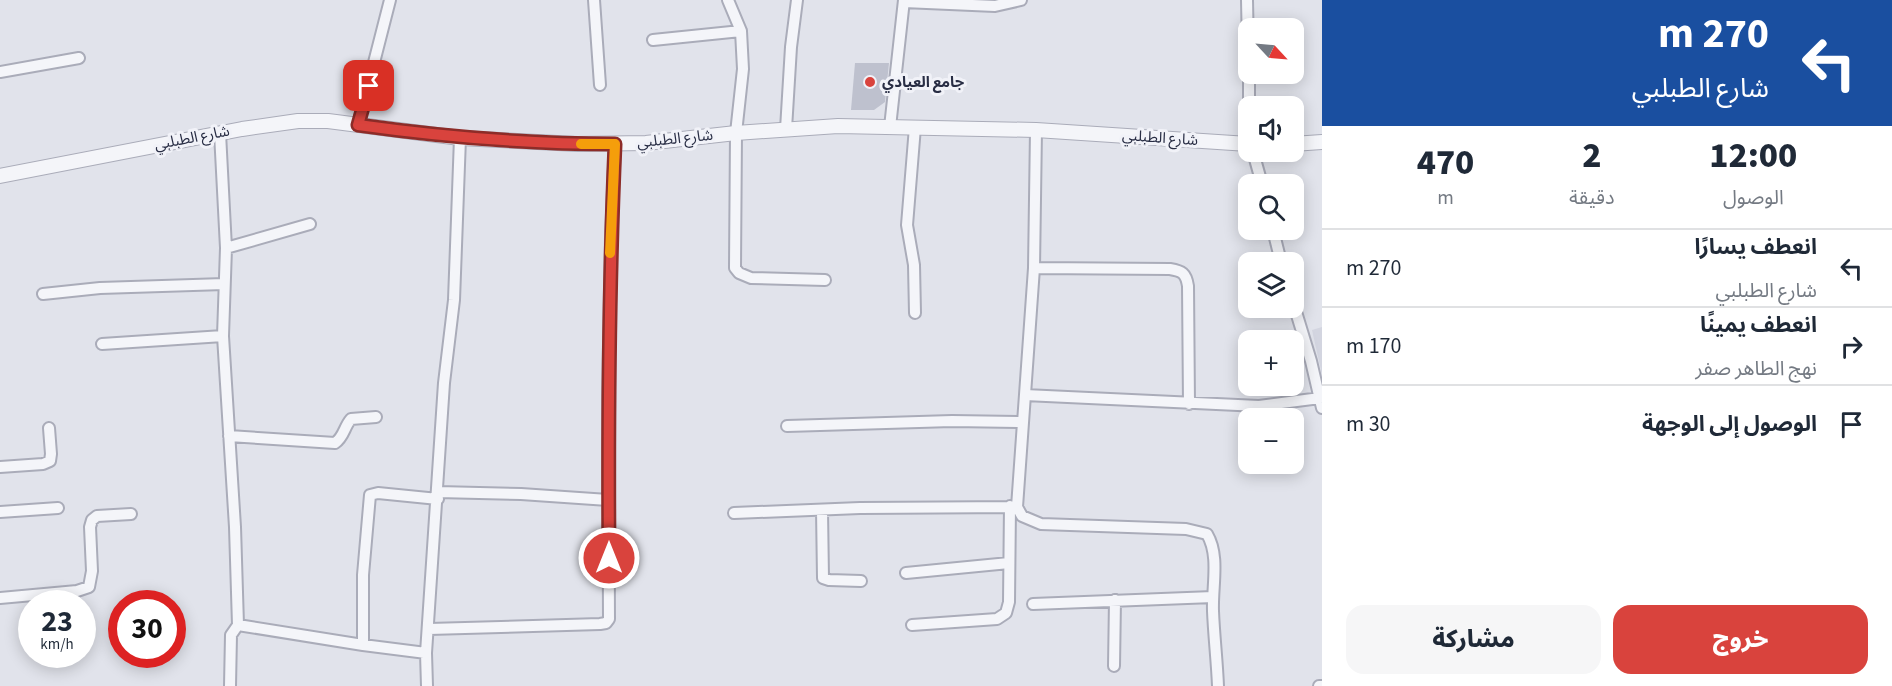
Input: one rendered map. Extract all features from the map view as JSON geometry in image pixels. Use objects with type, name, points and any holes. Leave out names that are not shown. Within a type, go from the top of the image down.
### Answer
[{"type":"street","points":[[358,125],[390,0]]},
{"type":"street","points":[[594,0],[600,85]]},
{"type":"street","points":[[728,0],[741,31],[743,69],[736,133],[735,268],[739,273],[751,278],[825,280]]},
{"type":"street","points":[[786,129],[790,57],[797,0]]},
{"type":"street","points":[[890,127],[904,1],[995,6],[1022,0]]},
{"type":"street","points":[[1247,0],[1247,18]]},
{"type":"street","points":[[653,40],[741,31]]},
{"type":"street","points":[[0,72],[79,58]]},
{"type":"street","name":"شارع الطبلبي","points":[[0,176],[220,133],[298,121],[328,121],[460,138],[558,144],[646,143],[736,133],[838,126],[1036,130],[1238,143]]},
{"type":"street","points":[[915,127],[908,225],[914,265],[915,313]]},
{"type":"street","points":[[912,625],[997,619],[1006,613],[1034,268],[1036,130]]},
{"type":"street","points":[[220,133],[226,248],[223,336],[235,527],[238,625],[231,635],[230,686]]},
{"type":"street","points":[[427,686],[426,653],[444,383],[454,300],[460,138]]},
{"type":"street","points":[[1304,143],[1320,142]]},
{"type":"street","points":[[429,629],[606,623],[610,615],[608,500],[611,237],[615,144]]},
{"type":"street","points":[[226,248],[310,224]]},
{"type":"street","points":[[1034,268],[1170,268],[1182,272],[1188,286],[1189,404]]},
{"type":"street","points":[[43,294],[100,288],[224,284]]},
{"type":"street","points":[[1025,395],[1258,406],[1321,403],[1297,318]]},
{"type":"street","points":[[102,344],[223,336]]},
{"type":"street","points":[[229,436],[335,443],[351,419],[376,417]]},
{"type":"street","points":[[787,426],[952,421],[1023,422]]},
{"type":"street","points":[[0,467],[43,464],[50,461],[49,428]]},
{"type":"street","points":[[363,645],[363,575],[370,495],[378,493],[438,496],[521,494],[608,500]]},
{"type":"street","points":[[734,513],[883,507],[1013,506],[1022,516],[1041,524],[1186,529],[1207,534],[1215,554],[1213,597],[1218,686]]},
{"type":"street","points":[[0,512],[58,508]]},
{"type":"street","points":[[822,510],[823,578],[861,581]]},
{"type":"street","points":[[0,598],[77,591],[89,587],[92,571],[90,527],[92,520],[97,516],[131,514]]},
{"type":"street","points":[[906,573],[1009,563]]},
{"type":"street","points":[[1033,604],[1213,597]]},
{"type":"street","points":[[1114,666],[1115,600]]},
{"type":"street","points":[[238,625],[426,653]]},
{"type":"shaded area","points":[[1322,327],[1322,375],[1312,330]]},
{"type":"building","name":"جامع العيادي","points":[[855,63],[889,63],[885,102],[874,110],[851,110]]},
{"type":"slow traffic","points":[[581,144],[615,144],[610,253]]},
{"type":"place","name":"جامع العيادي","points":[[870,82]]},
{"type":"route","points":[[369,86],[358,125],[460,138],[558,144],[615,144],[608,374],[609,558]]}]
